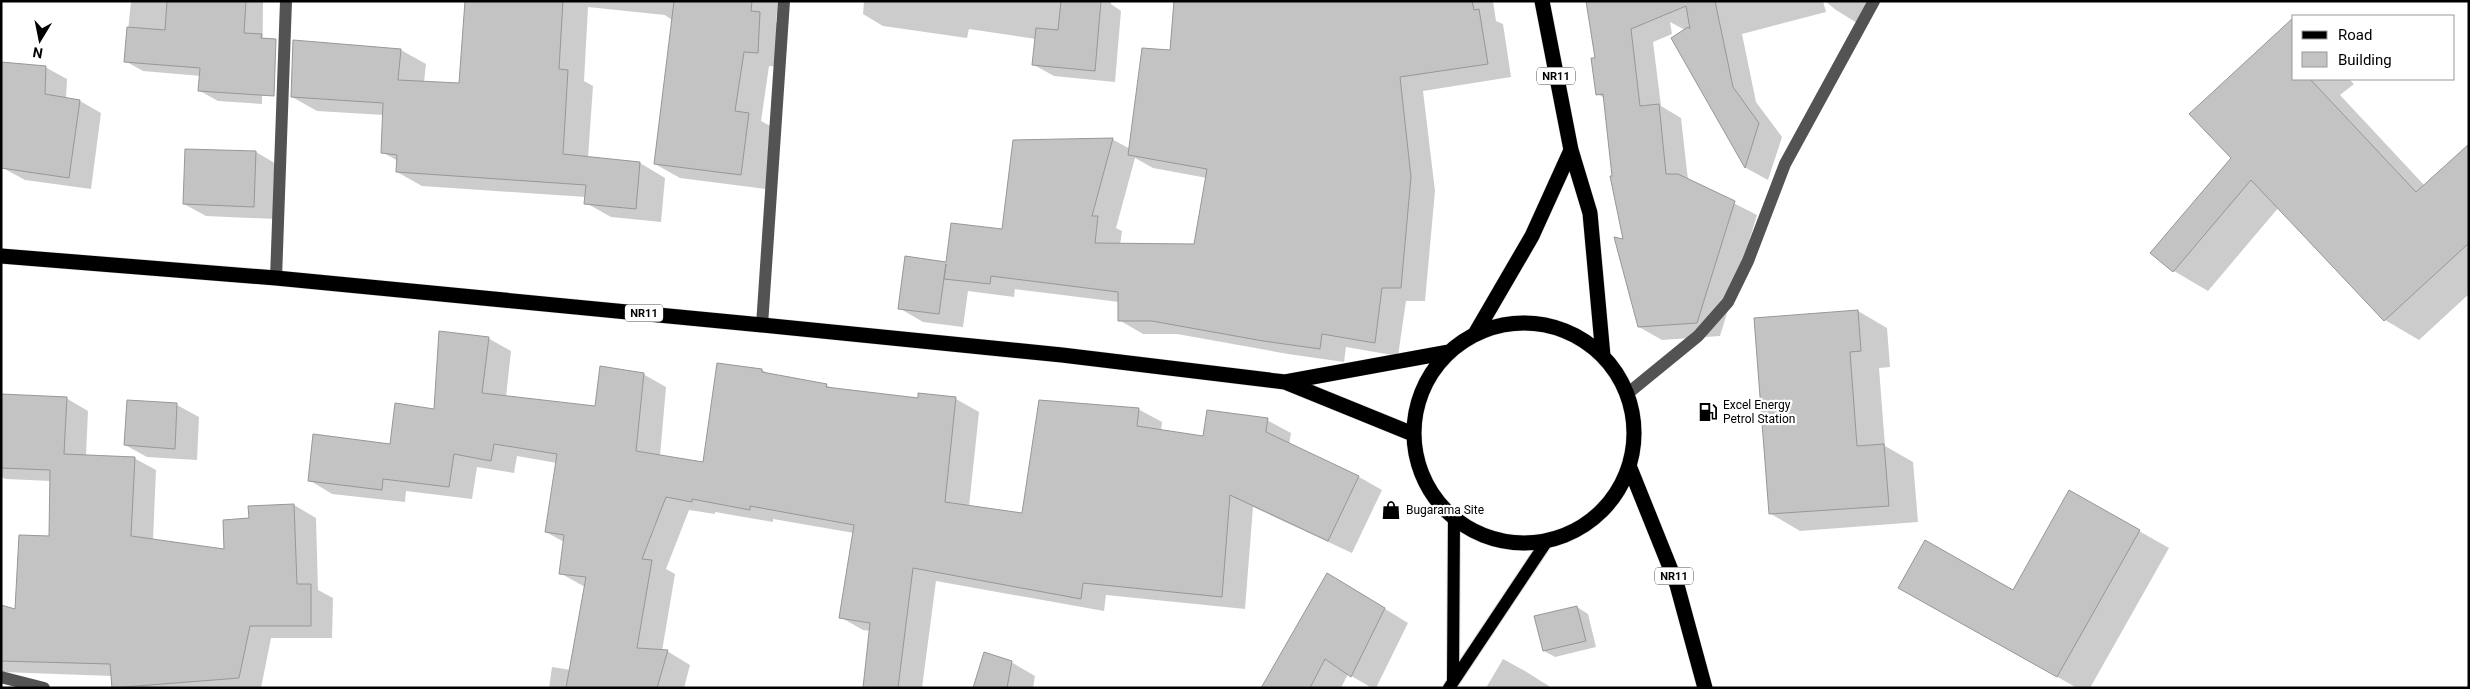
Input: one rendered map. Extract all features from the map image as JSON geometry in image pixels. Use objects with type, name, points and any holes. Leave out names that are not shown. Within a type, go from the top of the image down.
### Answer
[{"type":"highway","name":"NR11","points":[[1542,1],[1571,150],[1590,212],[1603,356]]},
{"type":"highway","points":[[1475,334],[1532,236],[1571,150]]},
{"type":"highway","name":"NR11","points":[[1,256],[276,278],[762,325],[1062,355],[1285,382],[1413,434]]},
{"type":"highway","points":[[1533,323],[1571,333],[1603,356],[1617,373],[1627,394],[1635,430],[1630,468],[1620,489],[1606,507],[1589,522],[1569,534],[1547,540],[1522,543],[1497,540],[1474,531],[1440,504],[1429,489],[1415,453],[1413,434],[1415,411],[1422,389],[1433,369],[1449,352],[1475,334],[1494,326],[1533,323]]},
{"type":"highway","name":"NR11","points":[[1285,382],[1449,352]]},
{"type":"highway","name":"NR11","points":[[1630,468],[1677,585],[1705,688]]},
{"type":"main road","points":[[1451,684],[1454,517]]},
{"type":"main road","points":[[1451,684],[1547,540]]},
{"type":"street","points":[[276,278],[286,1]]},
{"type":"street","points":[[762,325],[784,1]]},
{"type":"street","points":[[1627,394],[1698,336],[1728,302],[1748,261],[1785,164],[1874,1]]},
{"type":"street","points":[[1,677],[44,688]]},
{"type":"building","points":[[167,1],[246,1],[244,33],[262,34],[261,38],[276,39],[274,96],[198,91],[200,68],[124,62],[127,27],[165,30]]},
{"type":"building","points":[[465,1],[563,1],[559,69],[568,70],[563,154],[640,162],[636,209],[584,204],[586,185],[396,172],[397,155],[381,153],[383,103],[291,97],[293,40],[401,49],[398,80],[459,83]]},
{"type":"building","points":[[674,1],[752,1],[751,11],[760,12],[758,53],[744,52],[735,111],[749,113],[741,175],[654,164]]},
{"type":"building","points":[[1061,1],[1101,1],[1095,71],[1032,65],[1036,28],[1058,30]]},
{"type":"building","points":[[1174,1],[1472,1],[1474,10],[1479,9],[1488,64],[1400,77],[1411,177],[1401,288],[1382,288],[1375,343],[1322,334],[1320,349],[1152,321],[1118,321],[1118,292],[991,276],[990,284],[944,279],[946,264],[939,314],[898,309],[905,256],[946,262],[951,223],[1002,229],[1013,140],[1113,138],[1092,216],[1098,216],[1095,243],[1194,244],[1207,169],[1128,155],[1142,48],[1170,50]]},
{"type":"building","points":[[1586,1],[1715,1],[1733,87],[1759,123],[1745,168],[1671,38],[1688,27],[1690,29],[1686,6],[1631,29],[1640,106],[1659,104],[1666,174],[1678,174],[1735,201],[1697,323],[1638,327],[1614,237],[1623,239],[1610,176],[1612,176],[1603,94],[1596,95],[1591,58],[1595,58]]},
{"type":"building","points":[[2292,19],[2292,80],[2311,80],[2416,192],[2469,144],[2469,243],[2384,321],[2251,180],[2173,272],[2150,253],[2231,158],[2189,114]]},
{"type":"building","points":[[1,62],[46,66],[45,94],[80,100],[69,178],[1,168]]},
{"type":"building","points":[[185,149],[256,151],[254,207],[183,204]]},
{"type":"building","points":[[1858,310],[1861,351],[1850,352],[1857,446],[1884,444],[1889,506],[1769,514],[1754,318]]},
{"type":"building","points":[[439,331],[489,337],[482,393],[595,406],[600,366],[644,373],[636,451],[703,462],[717,363],[762,369],[762,372],[827,384],[826,387],[918,398],[918,393],[956,397],[945,502],[1022,513],[1039,400],[1139,408],[1137,426],[1203,436],[1207,410],[1268,418],[1266,432],[1359,476],[1328,541],[1230,495],[1222,597],[1083,583],[1081,599],[913,568],[898,688],[863,688],[870,623],[839,618],[854,525],[750,506],[750,510],[692,499],[692,502],[666,497],[642,559],[652,560],[637,648],[668,650],[657,688],[566,688],[586,577],[559,574],[564,535],[545,532],[557,454],[494,444],[491,461],[454,454],[449,487],[383,479],[382,490],[308,481],[313,434],[390,444],[395,403],[434,409]]},
{"type":"building","points":[[1,394],[67,397],[64,454],[135,457],[131,536],[224,549],[223,520],[249,518],[248,506],[294,504],[297,584],[311,584],[311,626],[250,626],[239,678],[112,688],[110,664],[1,661],[1,605],[15,609],[19,535],[49,536],[50,470],[1,468]]},
{"type":"building","points":[[127,400],[177,403],[175,449],[124,445]]},
{"type":"building","points":[[2069,490],[2140,530],[2057,677],[1898,588],[1925,540],[2013,590]]},
{"type":"building","points":[[1327,573],[1385,608],[1351,677],[1325,659],[1310,688],[1261,688]]},
{"type":"building","points":[[1577,606],[1586,641],[1543,651],[1534,616]]},
{"type":"building","points":[[984,652],[1012,661],[1007,688],[973,688]]},
{"type":"place","name":"Excel Energy Petrol Station","points":[[1708,412]]},
{"type":"place","name":"Bugarama Site","points":[[1391,510]]}]
